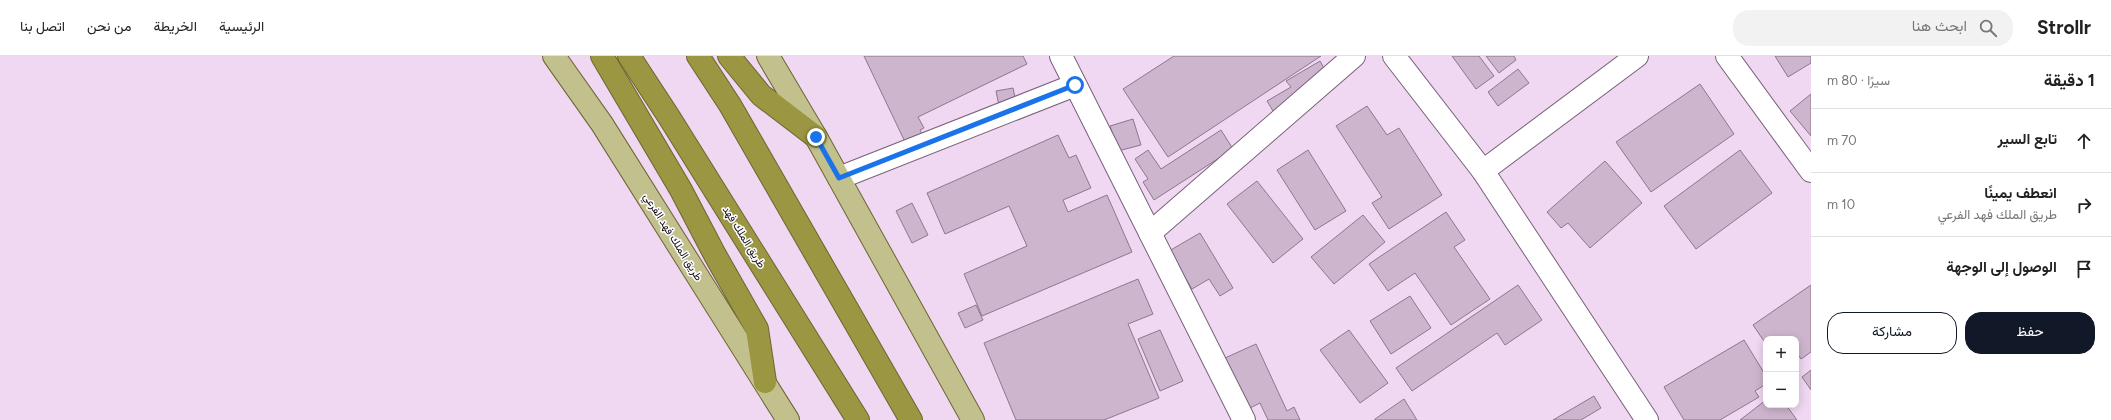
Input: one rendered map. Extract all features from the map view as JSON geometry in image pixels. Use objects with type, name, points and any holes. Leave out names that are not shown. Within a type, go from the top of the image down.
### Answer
[{"type":"highway","points":[[602,56],[681,190],[715,255],[757,329],[765,382]]},
{"type":"highway","name":"طريق الملك فهد","points":[[629,56],[669,117],[858,420]]},
{"type":"highway","points":[[698,56],[730,105],[911,420]]},
{"type":"highway","points":[[729,56],[761,95],[816,137]]},
{"type":"main road","name":"طريق الملك فهد الفرعي","points":[[554,56],[602,124],[788,420]]},
{"type":"main road","points":[[768,56],[816,137],[973,420]]},
{"type":"street","points":[[1061,56],[1244,420]]},
{"type":"street","points":[[1150,234],[1354,56]]},
{"type":"street","points":[[1394,56],[1482,171],[1647,420]]},
{"type":"street","points":[[1482,171],[1637,56]]},
{"type":"street","points":[[1728,56],[1811,171]]},
{"type":"street","points":[[839,178],[1075,85]]},
{"type":"building","points":[[864,56],[1023,56],[1027,64],[918,117],[924,128],[920,130],[923,136],[906,144]]},
{"type":"building","points":[[1174,56],[1321,56],[1168,157],[1123,89]]},
{"type":"building","points":[[1452,56],[1479,56],[1494,76],[1476,89]]},
{"type":"building","points":[[1486,56],[1514,56],[1516,60],[1499,73]]},
{"type":"building","points":[[1775,56],[1811,56],[1811,63],[1788,77]]},
{"type":"building","points":[[1320,61],[1329,77],[1273,111],[1267,101],[1291,87],[1286,81]]},
{"type":"building","points":[[1518,69],[1529,83],[1498,106],[1488,92]]},
{"type":"building","points":[[1700,84],[1734,134],[1651,192],[1616,142]]},
{"type":"building","points":[[1013,88],[1016,102],[999,106],[996,91]]},
{"type":"building","points":[[1811,94],[1811,136],[1790,111]]},
{"type":"building","points":[[1367,106],[1387,135],[1399,128],[1442,195],[1389,229],[1372,203],[1382,197],[1336,126]]},
{"type":"building","points":[[1133,119],[1141,145],[1118,151],[1110,126]]},
{"type":"building","points":[[1221,130],[1233,149],[1154,200],[1143,182],[1148,179],[1135,159],[1148,150],[1161,169]]},
{"type":"building","points":[[1058,135],[1069,158],[1076,155],[1091,188],[1063,200],[1068,212],[1107,195],[1132,252],[982,316],[964,274],[1027,246],[1009,206],[945,234],[927,193]]},
{"type":"building","points":[[1308,150],[1346,211],[1315,230],[1277,170]]},
{"type":"building","points":[[1740,150],[1772,193],[1696,249],[1664,206]]},
{"type":"building","points":[[1605,161],[1642,203],[1590,248],[1568,223],[1561,228],[1547,212]]},
{"type":"building","points":[[1257,181],[1303,239],[1273,263],[1227,204]]},
{"type":"building","points":[[912,203],[928,235],[912,243],[896,211]]},
{"type":"building","points":[[1446,212],[1465,240],[1454,247],[1490,299],[1451,325],[1415,273],[1388,291],[1369,264]]},
{"type":"building","points":[[1363,215],[1385,242],[1334,284],[1311,257]]},
{"type":"building","points":[[1200,233],[1233,288],[1220,296],[1209,279],[1192,289],[1169,251]]},
{"type":"building","points":[[1138,279],[1153,314],[1128,324],[1159,398],[1104,420],[1016,420],[984,343]]},
{"type":"building","points":[[1518,285],[1542,320],[1505,345],[1497,333],[1412,391],[1396,368]]},
{"type":"building","points":[[1811,285],[1811,352],[1801,359],[1799,356],[1799,336],[1763,336],[1763,340],[1753,325]]},
{"type":"building","points":[[1410,296],[1431,328],[1391,354],[1370,321]]},
{"type":"building","points":[[976,305],[983,320],[965,328],[958,313]]},
{"type":"building","points":[[1160,330],[1183,381],[1160,391],[1138,339]]},
{"type":"building","points":[[1349,330],[1388,383],[1360,403],[1320,350]]},
{"type":"building","points":[[1744,340],[1763,371],[1763,386],[1755,391],[1759,397],[1720,420],[1684,420],[1664,387]]},
{"type":"building","points":[[1256,344],[1287,411],[1294,407],[1300,420],[1268,420],[1260,403],[1248,409],[1225,358]]},
{"type":"building","points":[[1811,370],[1811,390],[1802,377]]},
{"type":"building","points":[[1594,396],[1601,408],[1581,420],[1553,420]]},
{"type":"building","points":[[1404,399],[1417,420],[1375,420],[1375,419]]},
{"type":"building","points":[[1763,402],[1763,408],[1788,408],[1797,420],[1740,420]]},
{"type":"route","points":[[816,137],[839,178],[1075,85]]}]
